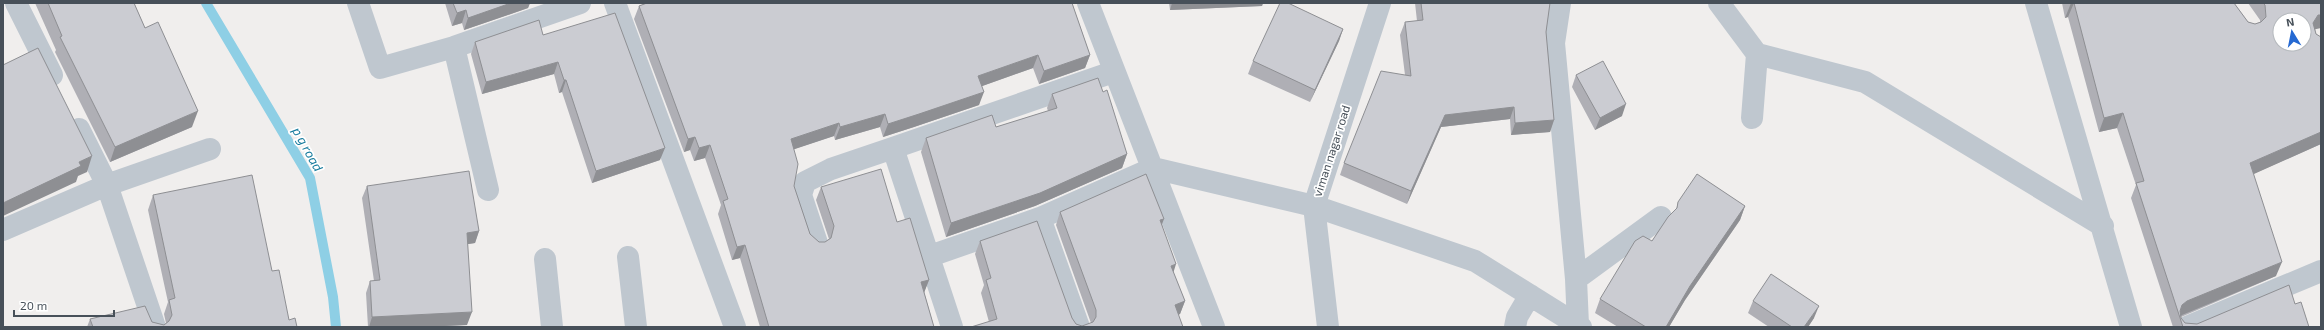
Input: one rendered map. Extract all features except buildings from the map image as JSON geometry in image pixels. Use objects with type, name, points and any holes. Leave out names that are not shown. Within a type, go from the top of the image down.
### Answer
[{"type":"street","points":[[16,3],[107,185],[155,327]]},
{"type":"street","points":[[358,3],[380,68],[454,47],[580,3]]},
{"type":"street","points":[[615,3],[735,327]]},
{"type":"street","points":[[1088,3],[1113,72],[1154,168],[1214,327]]},
{"type":"street","name":"viman nagar road","points":[[1328,327],[1314,206],[1380,3]]},
{"type":"street","points":[[1560,3],[1554,43],[1579,326]]},
{"type":"street","points":[[1719,3],[1757,54],[1865,82],[2103,226]]},
{"type":"street","points":[[2036,3],[2103,226],[2131,327]]},
{"type":"street","points":[[454,47],[488,190]]},
{"type":"street","points":[[1752,118],[1757,54]]},
{"type":"street","points":[[817,243],[801,195],[805,182],[831,169],[1113,72]]},
{"type":"street","points":[[893,148],[930,256],[952,327]]},
{"type":"street","points":[[3,230],[107,185],[210,149]]},
{"type":"street","points":[[930,256],[1040,218],[1154,168],[1314,206],[1475,261],[1579,326]]},
{"type":"street","points":[[1576,279],[1661,217]]},
{"type":"street","points":[[1040,218],[1079,327]]},
{"type":"street","points":[[628,257],[636,327]]},
{"type":"street","points":[[545,259],[552,327]]},
{"type":"street","points":[[2187,327],[2321,271]]},
{"type":"street","points":[[1515,327],[1517,317],[1530,295]]},
{"type":"waterway","name":"p g road","points":[[206,3],[310,178],[333,297],[336,327]]}]
